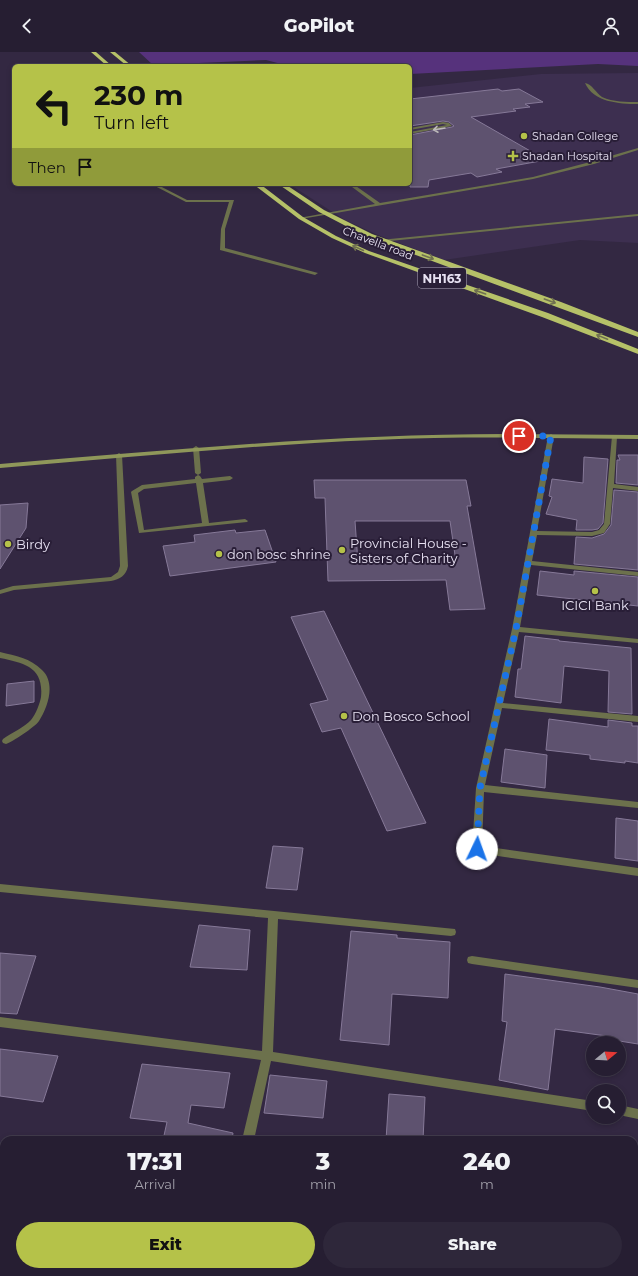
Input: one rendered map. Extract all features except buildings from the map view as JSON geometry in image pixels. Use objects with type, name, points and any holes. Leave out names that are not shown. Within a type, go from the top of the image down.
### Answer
[{"type":"highway","points":[[93,52],[108,64]]},
{"type":"highway","points":[[112,52],[127,64]]},
{"type":"highway","name":"Chavella road","points":[[259,186],[301,218],[334,237],[368,252],[545,315],[638,352]]},
{"type":"highway","name":"Chavella road","points":[[284,186],[326,213],[380,241],[399,246],[550,301],[638,335]]},
{"type":"main road","points":[[0,466],[196,448],[376,438],[551,436],[638,437]]},
{"type":"street","points":[[586,84],[590,86],[597,96],[612,101],[638,103]]},
{"type":"street","points":[[412,128],[443,124],[448,124],[450,126],[412,133]]},
{"type":"street","points":[[301,218],[533,178],[586,165],[638,149]]},
{"type":"street","points":[[157,186],[186,201],[232,201],[223,229],[222,249],[315,273]]},
{"type":"street","points":[[353,186],[378,204]]},
{"type":"street","points":[[380,241],[638,215]]},
{"type":"street","points":[[551,436],[516,629],[480,788],[477,849],[638,872]]},
{"type":"street","points":[[533,533],[592,534],[602,532],[607,524],[614,437]]},
{"type":"street","points":[[196,448],[199,481],[206,525]]},
{"type":"street","points":[[0,592],[13,588],[111,579],[118,577],[123,572],[124,566],[119,455]]},
{"type":"street","points":[[230,478],[142,487],[134,492],[141,532],[245,521]]},
{"type":"street","points":[[610,486],[638,489]]},
{"type":"street","points":[[528,563],[638,574]]},
{"type":"street","points":[[516,629],[638,640]]},
{"type":"street","points":[[0,655],[26,661],[40,672],[46,686],[44,702],[35,721],[6,741]]},
{"type":"street","points":[[499,704],[638,719]]},
{"type":"street","points":[[480,788],[638,804]]},
{"type":"street","points":[[0,888],[451,932]]},
{"type":"street","points":[[249,1136],[267,1056],[273,915]]},
{"type":"street","points":[[472,960],[638,984]]},
{"type":"street","points":[[0,1022],[267,1056],[586,1105]]},
{"type":"street","points":[[626,1111],[638,1114]]},
{"type":"shaded area","points":[[139,52],[638,52],[638,66],[598,64],[412,74],[412,64],[281,64],[266,60],[152,64]]},
{"type":"shaded area","name":"Shadan College","points":[[638,73],[638,243],[580,240],[444,260],[378,235],[345,220],[292,186],[412,186],[412,88],[541,74]]},
{"type":"place","name":"Shadan College","points":[[524,136]]},
{"type":"place","name":"Shadan Hospital","points":[[513,156]]},
{"type":"place","name":"Birdy","points":[[8,544]]},
{"type":"place","name":"Provincial House - Sisters of Charity","points":[[342,550]]},
{"type":"place","name":"don bosc shrine","points":[[219,554]]},
{"type":"place","name":"ICICI Bank","points":[[595,591]]},
{"type":"place","name":"Don Bosco School","points":[[344,716]]},
{"type":"route","points":[[477,849],[480,788],[516,629],[551,436],[519,436]]}]
